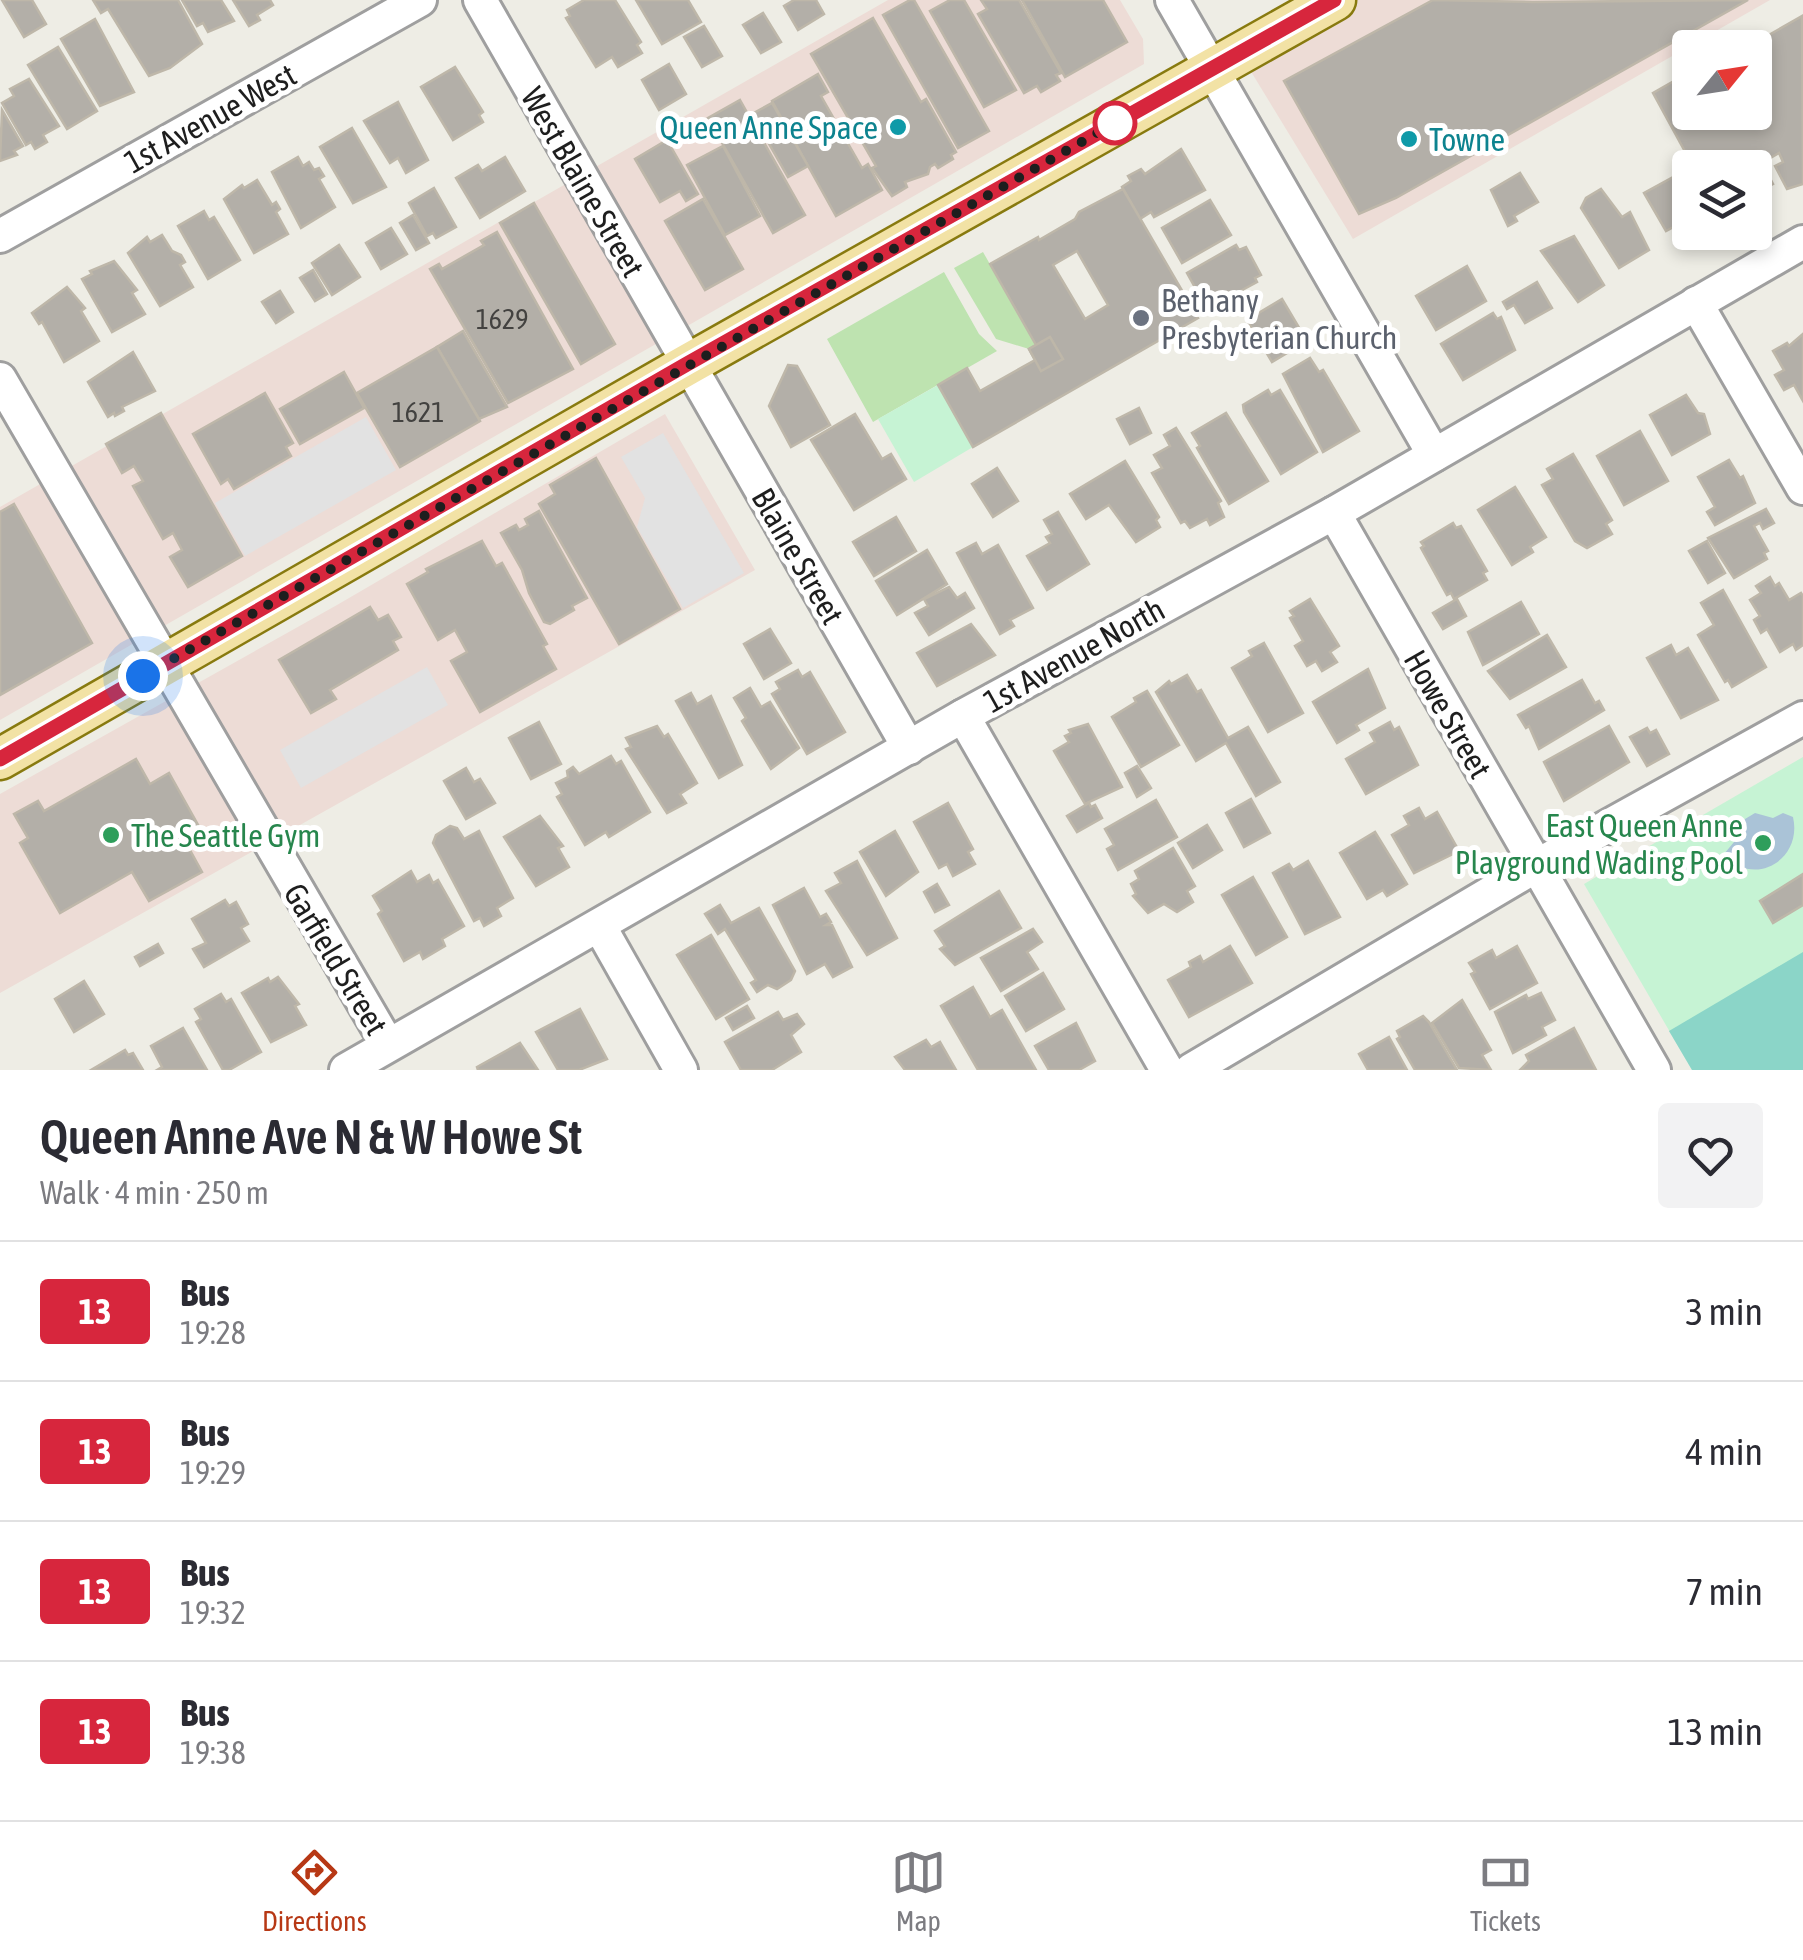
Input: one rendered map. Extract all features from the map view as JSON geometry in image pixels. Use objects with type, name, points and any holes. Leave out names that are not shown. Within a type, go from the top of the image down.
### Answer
[{"type":"main road","points":[[0,760],[687,364],[1334,0]]},
{"type":"street","name":"1st Avenue West","points":[[0,236],[420,0]]},
{"type":"street","name":"West Blaine Street","points":[[480,0],[687,364]]},
{"type":"street","points":[[1172,0],[1434,455]]},
{"type":"street","name":"1st Avenue North","points":[[346,1070],[964,716],[1334,513],[1803,242]]},
{"type":"street","points":[[1696,303],[1803,488]]},
{"type":"street","name":"Blaine Street","points":[[687,364],[909,748]]},
{"type":"street","name":"Garfield Street","points":[[0,379],[388,1046]]},
{"type":"street","name":"Howe Street","points":[[1334,513],[1654,1070]]},
{"type":"street","points":[[964,716],[1167,1070]]},
{"type":"street","points":[[1191,1070],[1536,866],[1803,718]]},
{"type":"street","points":[[600,927],[682,1070]]},
{"type":"shaded area","points":[[888,0],[1120,0],[1143,39],[1144,64],[0,720],[0,507]]},
{"type":"shaded area","name":"Towne","points":[[1300,0],[1770,0],[1718,30],[1672,30],[1672,56],[1353,239],[1250,70]]},
{"type":"shaded area","points":[[665,414],[755,570],[0,993],[0,794],[337,605]]},
{"type":"shaded area","points":[[366,417],[396,470],[245,556],[215,503]]},
{"type":"shaded area","points":[[663,433],[744,573],[683,608],[637,527],[645,498],[621,457]]},
{"type":"shaded area","points":[[427,667],[448,705],[301,788],[280,750]]},
{"type":"shaded area","name":"East Queen Anne Playground Wading Pool","points":[[1755,813],[1773,818],[1783,813],[1793,817],[1794,832],[1783,857],[1773,865],[1748,869],[1724,854],[1739,836],[1740,822]]},
{"type":"shaded area","points":[[1803,952],[1803,1070],[1692,1070],[1669,1031]]},
{"type":"green space","points":[[983,252],[1036,345],[1029,349],[996,339],[954,268]]},
{"type":"green space","points":[[944,272],[979,334],[997,351],[873,422],[827,339]]},
{"type":"green space","points":[[938,385],[973,447],[914,482],[878,419]]},
{"type":"green space","points":[[1803,757],[1803,1070],[1692,1070],[1584,884]]},
{"type":"building","points":[[2,0],[32,0],[46,24],[24,37]]},
{"type":"building","points":[[93,0],[178,0],[202,44],[170,68],[149,76],[108,9],[101,13]]},
{"type":"building","points":[[182,0],[221,0],[234,21],[208,32],[203,23],[197,26]]},
{"type":"building","points":[[233,0],[270,0],[273,5],[257,15],[260,20],[249,26]]},
{"type":"building","points":[[584,0],[615,0],[641,42],[637,45],[642,53],[618,67],[612,57],[596,67],[566,18],[570,16],[567,10]]},
{"type":"building","points":[[636,0],[688,0],[701,22],[662,44]]},
{"type":"building","points":[[794,0],[816,0],[824,14],[798,30],[784,6]]},
{"type":"building","points":[[914,0],[989,131],[958,148],[883,15]]},
{"type":"building","points":[[950,0],[964,0],[1016,90],[984,107],[930,11]]},
{"type":"building","points":[[981,0],[1019,0],[1061,73],[1056,75],[1060,81],[1041,92],[1037,86],[1024,93],[978,14],[987,9]]},
{"type":"building","points":[[1022,0],[1103,0],[1127,42],[1065,77]]},
{"type":"building","name":"Towne","points":[[1433,0],[1748,0],[1695,30],[1672,30],[1672,43],[1396,198],[1359,214],[1284,81]]},
{"type":"building","points":[[763,13],[781,42],[761,53],[743,25]]},
{"type":"building","points":[[1802,16],[1803,184],[1787,189],[1775,166],[1783,162],[1779,153],[1772,157],[1772,150],[1684,150],[1673,130],[1772,130],[1772,33]]},
{"type":"building","name":"Queen Anne Space","points":[[873,18],[921,102],[926,99],[956,152],[951,155],[953,159],[938,168],[935,164],[930,167],[928,174],[905,182],[907,187],[892,196],[872,168],[876,166],[811,54]]},
{"type":"building","points":[[95,19],[134,92],[100,106],[61,39]]},
{"type":"building","points":[[704,26],[722,56],[702,67],[684,37]]},
{"type":"building","points":[[58,47],[97,111],[67,129],[28,65]]},
{"type":"building","points":[[669,64],[686,94],[659,110],[642,80]]},
{"type":"building","points":[[455,67],[483,112],[479,115],[483,122],[453,140],[421,87]]},
{"type":"building","points":[[818,74],[828,92],[821,96],[862,168],[868,164],[882,190],[836,216],[772,101]]},
{"type":"building","points":[[29,79],[59,126],[43,135],[47,142],[35,149],[31,142],[26,145],[2,103],[14,96],[10,89]]},
{"type":"building","points":[[1672,82],[1672,128],[1653,93]]},
{"type":"building","points":[[740,100],[805,215],[773,233],[708,118]]},
{"type":"building","points":[[398,102],[428,160],[406,173],[398,158],[390,163],[364,121]]},
{"type":"building","points":[[772,103],[808,166],[788,177],[752,114]]},
{"type":"building","points":[[2,110],[23,146],[14,151],[17,155],[0,161]]},
{"type":"building","points":[[352,128],[386,187],[353,203],[320,147]]},
{"type":"building","points":[[667,140],[698,194],[686,201],[680,191],[660,202],[635,159]]},
{"type":"building","points":[[723,146],[760,216],[725,235],[687,165]]},
{"type":"building","points":[[1181,149],[1205,190],[1154,217],[1151,212],[1140,219],[1122,187],[1131,181],[1128,176],[1141,169],[1145,174]]},
{"type":"building","points":[[298,157],[303,166],[309,162],[314,170],[319,168],[324,176],[319,179],[335,207],[301,228],[272,172]]},
{"type":"building","points":[[505,157],[525,191],[480,218],[456,178],[478,165],[482,171]]},
{"type":"building","points":[[1520,173],[1538,202],[1514,216],[1517,221],[1508,226],[1491,190]]},
{"type":"building","points":[[1672,178],[1672,228],[1666,231],[1644,193]]},
{"type":"building","points":[[257,180],[272,205],[276,202],[280,209],[276,212],[288,234],[254,253],[224,199],[242,185],[244,188]]},
{"type":"building","points":[[434,188],[456,227],[436,238],[433,233],[427,236],[409,203]]},
{"type":"building","name":"Bethany Presbyterian Church","points":[[1123,189],[1198,318],[973,447],[938,385],[967,368],[980,391],[1035,360],[1029,349],[1036,345],[990,264],[1075,219],[1079,212]],"holes":[[[1077,251],[1108,305],[1085,319],[1053,265]]]},
{"type":"building","points":[[1601,189],[1622,217],[1630,212],[1649,250],[1619,268],[1581,208],[1586,198]]},
{"type":"building","points":[[703,199],[743,269],[705,290],[665,221]]},
{"type":"building","points":[[1210,200],[1231,235],[1182,263],[1162,228]]},
{"type":"building","points":[[534,203],[615,344],[581,364],[500,223]]},
{"type":"building","points":[[204,211],[209,220],[214,217],[240,260],[208,279],[178,226]]},
{"type":"building","points":[[413,215],[429,243],[416,250],[400,223]]},
{"type":"building","points":[[391,228],[407,254],[381,269],[366,243]]},
{"type":"building","points":[[497,232],[573,369],[508,403],[430,269],[439,264],[442,269],[484,245],[481,241]]},
{"type":"building","points":[[162,235],[172,251],[181,255],[185,262],[180,265],[193,287],[160,306],[128,253],[147,237],[150,242]]},
{"type":"building","points":[[1574,236],[1604,285],[1578,302],[1541,251]]},
{"type":"building","points":[[339,245],[360,277],[332,295],[312,263]]},
{"type":"building","points":[[1236,245],[1239,250],[1246,247],[1261,275],[1255,278],[1257,282],[1207,309],[1187,273]]},
{"type":"building","points":[[114,261],[137,290],[132,293],[145,314],[112,332],[82,279],[92,274],[90,271]]},
{"type":"building","points":[[1467,266],[1486,301],[1436,330],[1416,296]]},
{"type":"building","points":[[313,270],[327,294],[315,301],[300,278]]},
{"type":"building","points":[[1537,282],[1552,308],[1525,323],[1514,305],[1507,309],[1503,302]]},
{"type":"building","points":[[67,287],[85,308],[81,311],[99,341],[64,362],[42,322],[39,324],[32,313]]},
{"type":"building","points":[[280,291],[293,312],[276,323],[262,302]]},
{"type":"building","points":[[1282,299],[1307,341],[1272,362],[1247,320]]},
{"type":"building","points":[[1493,313],[1497,319],[1501,317],[1515,350],[1463,380],[1441,344]]},
{"type":"building","points":[[463,331],[507,407],[479,419],[437,347]]},
{"type":"building","points":[[1803,334],[1803,401],[1794,385],[1784,390],[1775,375],[1784,370],[1773,351],[1787,343],[1789,346]]},
{"type":"building","points":[[1050,337],[1063,359],[1041,371],[1029,349]]},
{"type":"building","points":[[437,347],[480,421],[400,467],[357,393]]},
{"type":"building","points":[[133,352],[155,391],[108,417],[88,382]]},
{"type":"building","points":[[1310,358],[1319,372],[1323,370],[1359,431],[1323,452],[1283,374]]},
{"type":"building","points":[[788,365],[797,366],[830,425],[791,447],[769,406]]},
{"type":"building","points":[[344,372],[364,408],[300,444],[280,409]]},
{"type":"building","points":[[1268,390],[1271,395],[1280,390],[1317,452],[1281,474],[1244,412],[1243,405]]},
{"type":"building","points":[[265,393],[293,443],[286,447],[291,456],[234,489],[228,479],[221,484],[193,434]]},
{"type":"building","points":[[1686,395],[1698,413],[1704,414],[1710,434],[1672,455],[1650,415]]},
{"type":"building","points":[[1139,408],[1151,433],[1130,444],[1117,419]]},
{"type":"building","points":[[161,413],[242,556],[188,587],[170,557],[182,550],[173,533],[163,539],[133,486],[143,481],[134,466],[122,473],[106,444]]},
{"type":"building","points":[[1226,413],[1268,481],[1229,504],[1192,433]]},
{"type":"building","points":[[855,414],[882,459],[891,454],[906,479],[854,510],[811,440]]},
{"type":"building","points":[[1176,428],[1221,501],[1218,503],[1224,517],[1210,525],[1207,519],[1190,528],[1185,521],[1181,523],[1152,473],[1162,468],[1154,455],[1170,446],[1164,435]]},
{"type":"building","points":[[1640,431],[1668,481],[1624,505],[1597,456]]},
{"type":"building","points":[[1573,454],[1612,520],[1606,524],[1612,534],[1587,548],[1575,541],[1542,485],[1553,479],[1547,469]]},
{"type":"building","points":[[596,458],[680,609],[619,644],[539,504],[555,494],[550,485]]},
{"type":"building","points":[[1729,460],[1740,478],[1743,476],[1755,503],[1715,525],[1707,512],[1715,507],[1698,477]]},
{"type":"building","points":[[1125,461],[1159,517],[1156,520],[1160,527],[1136,542],[1109,505],[1086,519],[1070,494]]},
{"type":"building","points":[[997,468],[1018,501],[993,517],[972,484]]},
{"type":"building","points":[[1515,487],[1546,537],[1530,547],[1533,552],[1512,565],[1478,510]]},
{"type":"building","points":[[14,504],[92,643],[0,695],[0,512]]},
{"type":"building","points":[[1766,509],[1774,523],[1763,529],[1760,523],[1754,526],[1768,551],[1764,553],[1767,559],[1734,578],[1708,538]]},
{"type":"building","points":[[539,511],[587,598],[550,624],[544,622],[501,533],[516,525],[519,530],[528,525],[525,519]]},
{"type":"building","points":[[1058,512],[1089,564],[1047,590],[1027,556],[1050,543],[1046,537],[1052,534],[1044,520]]},
{"type":"building","points":[[896,517],[916,551],[874,576],[853,542]]},
{"type":"building","points":[[1453,523],[1456,528],[1461,526],[1487,571],[1483,573],[1487,580],[1454,599],[1451,593],[1447,595],[1421,548],[1421,542]]},
{"type":"building","points":[[482,541],[496,566],[502,563],[547,644],[543,646],[556,669],[480,712],[451,661],[467,652],[455,630],[438,640],[407,584],[428,572],[426,569]]},
{"type":"building","points":[[1707,541],[1725,573],[1708,583],[1689,551]]},
{"type":"building","points":[[976,543],[982,554],[998,545],[1033,608],[1010,620],[1014,626],[1000,634],[957,553]]},
{"type":"building","points":[[927,550],[947,584],[897,615],[876,581]]},
{"type":"building","points":[[1770,577],[1775,586],[1779,583],[1789,600],[1801,593],[1803,596],[1803,645],[1796,650],[1793,644],[1780,652],[1767,629],[1761,633],[1754,620],[1760,616],[1750,600],[1761,593],[1756,586]]},
{"type":"building","points":[[949,587],[957,598],[965,593],[974,608],[929,635],[915,613],[928,606],[924,599]]},
{"type":"building","points":[[1723,590],[1766,667],[1732,687],[1728,680],[1725,682],[1698,635],[1714,625],[1701,603]]},
{"type":"building","points":[[1310,599],[1339,646],[1330,652],[1337,662],[1322,671],[1316,661],[1307,666],[1295,646],[1303,641],[1290,618],[1294,616],[1290,611]]},
{"type":"building","points":[[1457,599],[1466,616],[1443,629],[1433,613]]},
{"type":"building","points":[[1521,602],[1539,634],[1483,665],[1468,632]]},
{"type":"building","points":[[370,607],[378,620],[388,615],[401,637],[393,641],[398,650],[330,690],[336,699],[311,713],[279,660]]},
{"type":"building","points":[[971,624],[995,655],[937,686],[917,653]]},
{"type":"building","points":[[770,629],[791,663],[764,679],[744,644]]},
{"type":"building","points":[[1547,635],[1566,667],[1510,699],[1488,671]]},
{"type":"building","points":[[1264,643],[1303,713],[1268,732],[1232,668]]},
{"type":"building","points":[[1671,645],[1676,655],[1688,648],[1718,700],[1681,718],[1647,658]]},
{"type":"building","points":[[1368,669],[1385,708],[1356,725],[1359,730],[1337,743],[1313,702]]},
{"type":"building","points":[[798,670],[802,677],[810,672],[845,732],[807,754],[772,694],[780,689],[776,682]]},
{"type":"building","points":[[1187,675],[1197,692],[1201,690],[1228,738],[1248,727],[1280,782],[1256,796],[1226,743],[1196,761],[1156,692],[1169,681],[1171,684]]},
{"type":"building","points":[[1582,680],[1595,703],[1599,701],[1604,710],[1539,749],[1529,726],[1526,728],[1518,715]]},
{"type":"building","points":[[750,688],[761,707],[770,702],[799,748],[771,769],[742,721],[746,718],[734,698]]},
{"type":"building","points":[[1147,691],[1179,745],[1141,767],[1112,717]]},
{"type":"building","points":[[691,693],[697,704],[711,696],[742,765],[719,778],[676,701]]},
{"type":"building","points":[[539,722],[561,764],[531,779],[509,738]]},
{"type":"building","points":[[1390,722],[1394,730],[1399,727],[1418,765],[1366,794],[1346,759],[1375,742],[1370,733]]},
{"type":"building","points":[[1088,724],[1122,787],[1085,804],[1054,751],[1069,742],[1065,736],[1071,733],[1069,730]]},
{"type":"building","points":[[657,726],[664,737],[668,734],[697,783],[680,794],[686,803],[667,813],[626,749],[631,747],[626,738]]},
{"type":"building","points":[[1609,726],[1629,762],[1564,801],[1544,762]]},
{"type":"building","points":[[1647,728],[1650,733],[1656,730],[1669,754],[1647,766],[1630,737]]},
{"type":"building","points":[[611,756],[616,764],[621,761],[650,812],[609,837],[606,832],[585,845],[557,797],[562,794],[556,783],[568,777],[567,771],[573,767],[579,774]]},
{"type":"building","name":"The Seattle Gym","points":[[136,759],[150,784],[169,773],[202,832],[185,841],[202,872],[149,901],[132,872],[60,913],[20,843],[28,838],[14,814],[38,801],[44,811]]},
{"type":"building","points":[[1137,766],[1151,788],[1137,797],[1125,773]]},
{"type":"building","points":[[466,768],[474,782],[480,779],[495,803],[466,819],[444,781]]},
{"type":"building","points":[[1251,799],[1270,833],[1244,847],[1226,813]]},
{"type":"building","points":[[1156,800],[1177,837],[1118,870],[1107,849],[1114,845],[1105,829]]},
{"type":"building","points":[[948,803],[973,849],[968,852],[975,864],[953,876],[947,864],[939,868],[914,822]]},
{"type":"building","points":[[1089,803],[1091,807],[1095,805],[1102,818],[1077,832],[1067,816]]},
{"type":"building","points":[[1419,808],[1425,819],[1437,812],[1459,851],[1414,873],[1392,835],[1409,825],[1404,816]]},
{"type":"building","points":[[540,816],[563,846],[558,848],[569,867],[536,886],[504,837]]},
{"type":"building","points":[[1207,825],[1222,850],[1193,868],[1178,843]]},
{"type":"building","points":[[450,826],[457,828],[464,839],[479,831],[513,898],[497,908],[501,916],[484,926],[480,918],[474,921],[433,843],[436,835]]},
{"type":"building","points":[[895,831],[918,872],[886,896],[860,852]]},
{"type":"building","points":[[1375,832],[1407,884],[1387,896],[1383,890],[1367,899],[1340,853]]},
{"type":"building","points":[[1173,848],[1195,886],[1187,891],[1193,902],[1177,912],[1164,904],[1148,913],[1133,896],[1136,894],[1131,884],[1139,879],[1135,871]]},
{"type":"building","points":[[857,861],[897,938],[867,955],[826,891],[841,883],[835,873]]},
{"type":"building","points":[[1308,861],[1340,917],[1305,934],[1273,873],[1289,864],[1293,870]]},
{"type":"building","points":[[411,871],[417,882],[429,875],[433,883],[438,880],[464,926],[442,939],[445,946],[423,959],[420,952],[404,961],[378,914],[382,911],[373,896]]},
{"type":"building","points":[[1803,874],[1803,905],[1773,923],[1760,901]]},
{"type":"building","points":[[1253,877],[1287,937],[1256,955],[1222,895]]},
{"type":"building","points":[[937,884],[949,905],[935,912],[924,892]]},
{"type":"building","points":[[804,888],[820,917],[826,914],[831,922],[826,925],[832,925],[852,967],[833,977],[825,964],[807,974],[773,905]]},
{"type":"building","points":[[999,891],[1021,928],[955,965],[940,949],[945,946],[935,931]]},
{"type":"building","points":[[225,900],[229,906],[236,902],[248,924],[241,928],[249,941],[204,967],[193,949],[206,943],[192,919]]},
{"type":"building","points":[[720,905],[731,923],[759,908],[795,971],[791,980],[777,989],[768,985],[757,992],[751,983],[756,980],[725,929],[718,934],[705,914]]},
{"type":"building","points":[[1033,929],[1042,942],[1027,952],[1038,969],[1001,991],[981,958]]},
{"type":"building","points":[[711,935],[749,999],[716,1019],[677,955]]},
{"type":"building","points":[[158,944],[163,953],[140,966],[135,957]]},
{"type":"building","points":[[1230,946],[1252,983],[1189,1017],[1168,980],[1191,967],[1189,962],[1200,956],[1203,962]]},
{"type":"building","points":[[1517,946],[1537,983],[1490,1009],[1469,963],[1492,950],[1496,958]]},
{"type":"building","points":[[1043,973],[1064,1009],[1026,1031],[1005,996]]},
{"type":"building","points":[[278,977],[299,1004],[295,1006],[306,1025],[271,1042],[242,993],[268,978],[270,982]]},
{"type":"building","points":[[84,981],[104,1014],[74,1032],[55,999]]},
{"type":"building","points":[[973,987],[990,1017],[1002,1010],[1036,1070],[978,1070],[941,1006]]},
{"type":"building","points":[[1541,993],[1555,1020],[1542,1027],[1546,1035],[1513,1053],[1495,1012],[1526,995],[1528,999]]},
{"type":"building","points":[[221,994],[226,1002],[231,999],[261,1052],[229,1070],[223,1070],[196,1022],[201,1019],[195,1009]]},
{"type":"building","points":[[1462,1000],[1491,1050],[1482,1055],[1491,1070],[1459,1068],[1432,1023]]},
{"type":"building","points":[[747,1006],[754,1018],[733,1030],[726,1018]]},
{"type":"building","points":[[580,1009],[607,1059],[579,1070],[558,1070],[536,1032]]},
{"type":"building","points":[[778,1012],[783,1020],[797,1014],[804,1024],[791,1035],[801,1052],[772,1070],[741,1070],[725,1042]]},
{"type":"building","points":[[1423,1016],[1457,1070],[1415,1070],[1397,1039],[1397,1031]]},
{"type":"building","points":[[1076,1023],[1095,1061],[1079,1070],[1049,1070],[1035,1046]]},
{"type":"building","points":[[183,1028],[207,1070],[157,1070],[162,1067],[151,1046]]},
{"type":"building","points":[[1574,1028],[1596,1070],[1520,1070],[1529,1061],[1526,1055]]},
{"type":"building","points":[[1389,1037],[1407,1070],[1368,1070],[1359,1054]]},
{"type":"building","points":[[926,1040],[931,1047],[940,1042],[956,1070],[905,1070],[895,1057]]},
{"type":"building","points":[[520,1043],[538,1070],[478,1070],[477,1067]]},
{"type":"building","points":[[125,1050],[128,1055],[133,1053],[143,1070],[91,1070]]},
{"type":"bus line","name":"13","points":[[0,759],[687,364],[1334,0]]},
{"type":"place","name":"Queen Anne Space","points":[[898,127]]},
{"type":"place","name":"Towne","points":[[1409,139]]},
{"type":"place","name":"Bethany Presbyterian Church","points":[[1141,318]]},
{"type":"place","name":"The Seattle Gym","points":[[111,835]]},
{"type":"place","name":"East Queen Anne Playground Wading Pool","points":[[1763,843]]},
{"type":"route","points":[[143,676],[1115,123]]}]
